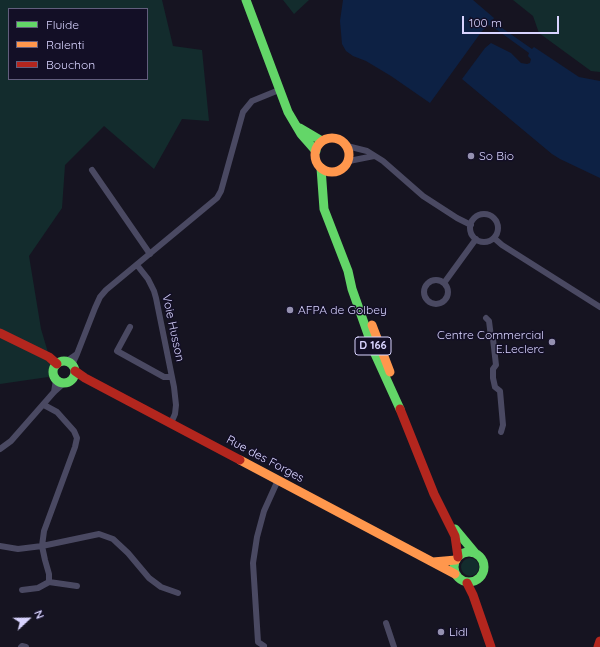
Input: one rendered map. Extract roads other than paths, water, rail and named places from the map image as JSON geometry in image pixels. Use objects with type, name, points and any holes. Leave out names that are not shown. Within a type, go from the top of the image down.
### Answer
[{"type":"main road","points":[[246,0],[288,112],[301,134],[316,151]]},
{"type":"main road","points":[[295,125],[322,142]]},
{"type":"main road","points":[[335,138],[347,146],[349,150],[349,161],[343,169],[334,172],[324,171],[316,161],[316,151],[318,146],[327,139],[335,138]]},
{"type":"main road","name":"D 166","points":[[321,168],[324,209],[348,270],[352,289],[375,354],[405,420],[434,494],[450,523],[455,536],[457,558]]},
{"type":"main road","points":[[322,198],[334,172]]},
{"type":"main road","points":[[0,333],[50,358],[55,366],[53,375],[68,373]]},
{"type":"main road","name":"Rue des Forges","points":[[55,366],[63,361],[68,373],[85,378],[455,574]]},
{"type":"main road","name":"D 166","points":[[450,523],[475,553]]},
{"type":"main road","points":[[433,562],[457,558],[464,553],[475,553],[483,560],[485,564],[483,574],[476,581],[466,583]]},
{"type":"main road","points":[[457,558],[454,569],[455,574],[466,583],[473,595],[491,647]]},
{"type":"main road","points":[[480,578],[480,616]]},
{"type":"main road","points":[[598,647],[600,641]]},
{"type":"street","points":[[0,449],[11,441],[44,405],[68,373],[80,349],[82,338],[100,298],[106,290],[217,198],[223,184],[243,112],[252,101],[279,90]]},
{"type":"street","points":[[347,146],[367,152],[383,161],[423,196],[457,218],[471,225]]},
{"type":"street","points":[[349,161],[374,156]]},
{"type":"street","points":[[92,170],[150,254]]},
{"type":"street","points":[[481,214],[491,216],[495,219],[499,229],[494,238],[485,242],[476,240],[470,230],[476,216],[481,214]]},
{"type":"street","points":[[494,238],[502,245],[600,307]]},
{"type":"street","points":[[444,283],[476,240]]},
{"type":"street","name":"Voie Husson","points":[[137,265],[148,279],[154,291],[172,377],[176,405],[175,414],[171,423]]},
{"type":"street","points":[[486,318],[489,321],[491,337],[493,339],[496,365],[493,369],[493,378],[495,386],[500,391],[503,425],[501,432]]},
{"type":"street","name":"Voie Husson","points":[[130,327],[117,351],[164,377],[172,377]]},
{"type":"street","points":[[44,405],[57,412],[74,431],[77,438],[44,531],[42,546],[49,574],[49,582]]},
{"type":"street","points":[[264,646],[258,642],[253,563],[256,537],[264,511],[278,480]]},
{"type":"street","points":[[0,546],[18,549],[42,546],[99,534],[113,539],[128,553],[149,578],[161,587],[178,593]]},
{"type":"street","points":[[22,590],[38,588],[49,582],[77,586]]},
{"type":"street","points":[[386,623],[394,647]]},
{"type":"street","points":[[21,647],[26,647]]},
{"type":"water","points":[[343,0],[473,0],[494,18],[492,21],[532,49],[534,47],[579,77],[600,81],[600,178],[552,154],[462,79],[485,48],[491,43],[511,53],[521,63],[530,63],[531,59],[528,56],[529,53],[493,27],[489,25],[482,31],[430,103],[391,76],[346,51],[342,44],[340,21]]},
{"type":"place","name":"So Bio","points":[[471,156]]},
{"type":"place","name":"AFPA de Golbey","points":[[290,310]]},
{"type":"place","name":"Centre Commercial E.Leclerc","points":[[552,342]]},
{"type":"place","name":"Lidl","points":[[441,632]]}]
